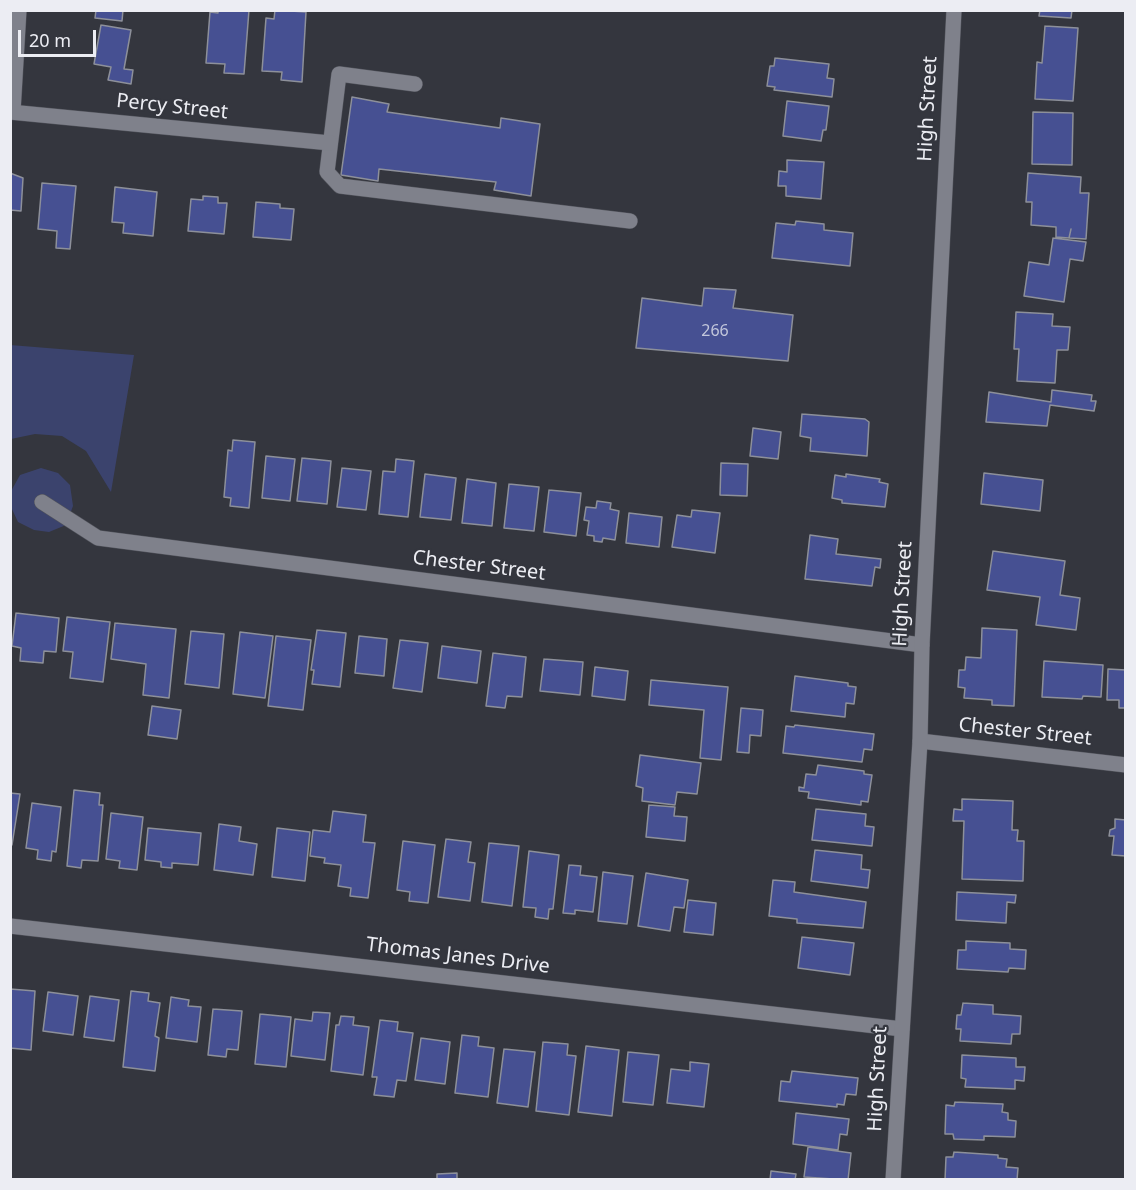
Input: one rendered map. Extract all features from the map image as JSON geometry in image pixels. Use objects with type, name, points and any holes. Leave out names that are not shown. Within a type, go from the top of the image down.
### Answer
[{"type":"street","points":[[12,112],[19,10]]},
{"type":"street","name":"High Street","points":[[893,1179],[920,741],[922,645],[954,10]]},
{"type":"street","points":[[415,84],[339,74],[327,172],[340,186],[630,221]]},
{"type":"street","name":"Percy Street","points":[[12,112],[330,143]]},
{"type":"street","name":"Chester Street","points":[[42,502],[98,538],[922,645]]},
{"type":"street","name":"Chester Street","points":[[920,741],[1125,765]]},
{"type":"street","name":"Thomas Janes Drive","points":[[10,926],[902,1029]]},
{"type":"shaded area","points":[[10,345],[134,355],[111,492],[86,451],[62,436],[35,434],[11,439]]},
{"type":"shaded area","points":[[41,468],[58,473],[70,485],[73,506],[66,525],[49,532],[34,530],[18,522],[11,507],[10,493],[20,475]]},
{"type":"building","points":[[96,10],[123,10],[122,21],[95,18]]},
{"type":"building","points":[[218,10],[249,10],[244,74],[224,73],[225,64],[206,63],[210,12],[218,13]]},
{"type":"building","points":[[275,10],[306,12],[302,82],[281,80],[282,72],[262,71],[266,18],[274,19]]},
{"type":"building","points":[[1040,10],[1072,10],[1071,18],[1039,16]]},
{"type":"building","points":[[101,25],[131,30],[124,69],[133,70],[131,84],[108,80],[111,67],[94,64]]},
{"type":"building","points":[[1045,26],[1078,28],[1073,101],[1035,99],[1037,62],[1042,63]]},
{"type":"building","points":[[775,58],[829,64],[827,78],[834,79],[832,97],[774,90],[775,87],[767,86],[770,66],[774,66]]},
{"type":"building","points":[[352,97],[389,104],[387,112],[500,128],[501,118],[540,124],[531,196],[494,190],[496,182],[379,169],[378,181],[341,175]]},
{"type":"building","points":[[787,101],[829,106],[826,130],[823,130],[821,141],[783,136]]},
{"type":"building","points":[[1033,112],[1073,113],[1072,165],[1032,164]]},
{"type":"building","points":[[787,160],[824,162],[821,199],[786,196],[786,186],[778,186],[779,171],[787,172]]},
{"type":"building","points":[[10,173],[23,178],[21,211],[10,210]]},
{"type":"building","points":[[1028,173],[1081,177],[1080,193],[1089,193],[1086,239],[1056,237],[1056,227],[1031,225],[1032,202],[1026,202]]},
{"type":"building","points":[[42,183],[76,186],[70,249],[56,248],[57,231],[38,229]]},
{"type":"building","points":[[115,187],[157,192],[153,236],[123,233],[124,223],[112,222]]},
{"type":"building","points":[[203,196],[218,197],[218,203],[227,203],[224,234],[188,231],[191,199],[203,200]]},
{"type":"building","points":[[256,202],[280,204],[280,208],[294,209],[291,240],[253,237]]},
{"type":"building","points":[[796,221],[824,224],[824,230],[853,233],[850,266],[772,258],[776,223],[795,225]]},
{"type":"building","points":[[1053,238],[1086,242],[1083,261],[1070,259],[1064,302],[1024,296],[1029,262],[1049,265]]},
{"type":"building","points":[[704,288],[736,290],[733,308],[793,315],[788,361],[636,348],[642,298],[702,306]]},
{"type":"building","points":[[1016,312],[1053,314],[1052,326],[1070,327],[1068,350],[1057,350],[1055,383],[1017,381],[1019,349],[1014,349]]},
{"type":"building","points":[[1052,390],[1092,395],[1091,401],[1096,401],[1094,411],[1050,405],[1047,426],[986,422],[989,392],[1051,402]]},
{"type":"building","points":[[802,414],[865,419],[869,422],[867,456],[810,451],[811,438],[800,436]]},
{"type":"building","points":[[753,428],[781,432],[778,459],[750,456]]},
{"type":"building","points":[[233,440],[255,442],[249,508],[230,506],[231,498],[224,497],[228,450],[232,451]]},
{"type":"building","points":[[266,456],[295,459],[290,501],[262,498]]},
{"type":"building","points":[[302,458],[331,461],[327,504],[297,501]]},
{"type":"building","points":[[396,459],[414,461],[408,517],[379,514],[383,471],[395,472]]},
{"type":"building","points":[[721,463],[748,464],[747,496],[720,495]]},
{"type":"building","points":[[342,468],[371,471],[366,510],[337,507]]},
{"type":"building","points":[[984,473],[1043,480],[1040,511],[981,504]]},
{"type":"building","points":[[425,474],[456,478],[451,520],[420,517]]},
{"type":"building","points":[[846,474],[880,479],[879,482],[888,484],[885,507],[842,503],[842,500],[832,498],[835,475],[846,477]]},
{"type":"building","points":[[467,479],[496,483],[492,526],[462,523]]},
{"type":"building","points":[[509,484],[539,487],[534,531],[504,528]]},
{"type":"building","points":[[549,490],[581,493],[576,536],[544,532]]},
{"type":"building","points":[[597,501],[611,503],[610,509],[619,511],[615,540],[603,538],[602,542],[594,541],[594,536],[587,535],[589,521],[584,520],[586,507],[596,508]]},
{"type":"building","points":[[692,510],[720,513],[715,553],[672,547],[677,515],[691,517]]},
{"type":"building","points":[[629,513],[662,517],[659,547],[626,543]]},
{"type":"building","points":[[810,535],[838,539],[836,554],[881,559],[880,568],[875,567],[872,586],[805,579]]},
{"type":"building","points":[[993,551],[1065,561],[1060,595],[1080,598],[1076,630],[1036,625],[1040,597],[987,590]]},
{"type":"building","points":[[16,613],[59,618],[56,652],[44,651],[43,663],[20,661],[21,648],[12,646]]},
{"type":"building","points":[[67,617],[110,622],[103,682],[70,678],[73,652],[63,651]]},
{"type":"building","points":[[115,623],[176,629],[169,698],[143,695],[146,664],[111,659]]},
{"type":"building","points":[[982,628],[1017,630],[1014,706],[992,705],[992,700],[964,698],[965,688],[958,687],[959,670],[965,670],[966,657],[981,658]]},
{"type":"building","points":[[317,630],[346,633],[340,687],[312,684],[314,670],[311,670]]},
{"type":"building","points":[[191,631],[224,634],[219,688],[185,684]]},
{"type":"building","points":[[240,632],[273,636],[265,698],[233,694]]},
{"type":"building","points":[[276,636],[311,640],[303,710],[268,706]]},
{"type":"building","points":[[359,636],[387,639],[384,676],[355,673]]},
{"type":"building","points":[[400,640],[428,643],[422,692],[393,688]]},
{"type":"building","points":[[442,646],[481,651],[477,683],[438,678]]},
{"type":"building","points":[[493,653],[526,657],[522,697],[507,696],[505,708],[486,706]]},
{"type":"building","points":[[544,659],[583,662],[580,695],[540,691]]},
{"type":"building","points":[[1044,661],[1103,665],[1101,697],[1083,696],[1082,699],[1042,697]]},
{"type":"building","points":[[595,667],[628,671],[625,700],[592,696]]},
{"type":"building","points":[[1108,669],[1126,670],[1126,708],[1119,708],[1119,700],[1107,700]]},
{"type":"building","points":[[795,676],[848,683],[848,686],[856,687],[854,704],[846,703],[845,717],[791,711]]},
{"type":"building","points":[[651,680],[728,687],[721,760],[700,758],[704,710],[649,705]]},
{"type":"building","points":[[152,706],[181,710],[177,739],[148,735]]},
{"type":"building","points":[[741,708],[763,710],[761,736],[750,735],[749,753],[737,752]]},
{"type":"building","points":[[795,725],[874,734],[872,750],[864,749],[862,762],[783,753],[786,726],[794,727]]},
{"type":"building","points":[[640,755],[701,763],[697,794],[677,792],[675,805],[642,801],[643,788],[636,786]]},
{"type":"building","points":[[818,765],[864,771],[864,774],[872,775],[868,802],[861,801],[861,805],[808,798],[809,792],[799,791],[799,787],[804,788],[806,774],[816,775]]},
{"type":"building","points":[[74,790],[100,793],[99,805],[103,805],[98,861],[82,860],[81,868],[67,866]]},
{"type":"building","points":[[10,793],[20,794],[12,845],[10,844]]},
{"type":"building","points":[[962,799],[1013,801],[1012,830],[1018,830],[1017,841],[1024,841],[1023,881],[962,879],[964,821],[953,821],[954,809],[962,810]]},
{"type":"building","points":[[32,803],[61,807],[56,852],[52,851],[51,861],[37,859],[38,850],[26,848]]},
{"type":"building","points":[[649,805],[675,807],[674,816],[687,817],[685,841],[646,837]]},
{"type":"building","points":[[816,809],[866,814],[865,826],[874,827],[872,846],[812,840]]},
{"type":"building","points":[[333,811],[366,815],[363,842],[375,843],[368,898],[350,896],[351,888],[338,886],[341,865],[324,863],[325,858],[310,856],[313,830],[330,832]]},
{"type":"building","points":[[111,813],[143,817],[137,870],[119,868],[120,861],[106,859]]},
{"type":"building","points":[[1115,819],[1126,820],[1126,856],[1112,855],[1114,836],[1109,836],[1110,830],[1115,828]]},
{"type":"building","points":[[219,824],[241,827],[239,841],[257,844],[253,875],[214,870]]},
{"type":"building","points":[[148,828],[201,833],[198,865],[172,863],[172,868],[161,867],[161,862],[145,860]]},
{"type":"building","points":[[277,828],[310,832],[305,881],[272,877]]},
{"type":"building","points":[[446,839],[471,842],[468,862],[475,863],[470,901],[438,897]]},
{"type":"building","points":[[403,841],[435,845],[428,903],[409,901],[410,892],[397,890]]},
{"type":"building","points":[[489,843],[519,846],[512,906],[482,902]]},
{"type":"building","points":[[815,850],[862,855],[861,869],[870,870],[868,888],[811,881]]},
{"type":"building","points":[[529,851],[559,855],[553,909],[549,909],[548,919],[535,917],[536,908],[523,907]]},
{"type":"building","points":[[569,865],[581,866],[580,875],[597,877],[593,912],[575,910],[575,914],[563,913]]},
{"type":"building","points":[[603,872],[633,876],[627,924],[598,921]]},
{"type":"building","points":[[646,873],[688,880],[684,908],[674,907],[670,931],[638,926]]},
{"type":"building","points":[[773,880],[795,882],[794,892],[866,902],[863,928],[797,923],[797,919],[769,916]]},
{"type":"building","points":[[957,892],[1016,895],[1015,903],[1007,902],[1006,923],[956,920]]},
{"type":"building","points":[[688,900],[716,903],[713,935],[684,932]]},
{"type":"building","points":[[802,937],[854,943],[850,975],[798,968]]},
{"type":"building","points":[[966,941],[1010,943],[1010,949],[1026,950],[1025,969],[1009,968],[1008,972],[957,969],[958,950],[966,950]]},
{"type":"building","points":[[10,989],[35,991],[31,1050],[10,1048]]},
{"type":"building","points":[[131,991],[149,993],[148,1001],[160,1003],[155,1036],[159,1038],[155,1071],[123,1067]]},
{"type":"building","points":[[48,992],[78,996],[73,1035],[43,1031]]},
{"type":"building","points":[[90,996],[119,1000],[114,1041],[84,1037]]},
{"type":"building","points":[[171,997],[189,1000],[188,1006],[201,1007],[197,1042],[166,1038]]},
{"type":"building","points":[[963,1003],[993,1005],[993,1014],[1021,1016],[1020,1034],[1012,1034],[1011,1044],[960,1041],[961,1029],[956,1029],[957,1015],[961,1015]]},
{"type":"building","points":[[213,1009],[242,1011],[238,1050],[227,1049],[226,1057],[208,1055]]},
{"type":"building","points":[[313,1012],[330,1013],[325,1060],[291,1056],[295,1019],[312,1021]]},
{"type":"building","points":[[260,1014],[291,1017],[286,1067],[255,1064]]},
{"type":"building","points":[[341,1016],[354,1017],[353,1025],[369,1027],[363,1075],[331,1071],[336,1025],[339,1025]]},
{"type":"building","points":[[380,1020],[398,1022],[397,1031],[413,1033],[406,1081],[397,1080],[394,1097],[374,1095],[377,1077],[372,1077]]},
{"type":"building","points":[[462,1035],[479,1037],[478,1046],[494,1048],[488,1097],[455,1093]]},
{"type":"building","points":[[421,1038],[450,1042],[445,1084],[415,1080]]},
{"type":"building","points":[[543,1042],[568,1044],[567,1055],[576,1056],[569,1115],[536,1111]]},
{"type":"building","points":[[586,1046],[619,1050],[612,1116],[578,1112]]},
{"type":"building","points":[[504,1049],[535,1052],[528,1107],[497,1103]]},
{"type":"building","points":[[628,1052],[659,1055],[653,1105],[623,1102]]},
{"type":"building","points":[[962,1055],[1016,1058],[1016,1067],[1025,1067],[1024,1081],[1015,1080],[1015,1089],[965,1087],[966,1079],[961,1078]]},
{"type":"building","points":[[690,1062],[709,1064],[704,1107],[667,1103],[671,1069],[690,1071]]},
{"type":"building","points":[[792,1071],[858,1078],[856,1095],[846,1094],[844,1105],[837,1104],[837,1107],[779,1101],[781,1081],[790,1082]]},
{"type":"building","points":[[955,1102],[1003,1104],[1002,1112],[1008,1113],[1008,1120],[1016,1121],[1015,1137],[984,1136],[984,1140],[954,1139],[953,1134],[945,1134],[946,1105],[954,1106]]},
{"type":"building","points":[[796,1113],[849,1119],[847,1135],[840,1134],[838,1150],[793,1144]]},
{"type":"building","points":[[808,1147],[851,1153],[848,1180],[804,1177]]},
{"type":"building","points":[[954,1152],[998,1155],[998,1158],[1007,1159],[1006,1167],[1018,1168],[1017,1180],[945,1180],[946,1157],[953,1157]]},
{"type":"building","points":[[771,1171],[796,1174],[795,1180],[770,1180]]},
{"type":"building","points":[[457,1173],[457,1180],[437,1180],[437,1174]]}]
